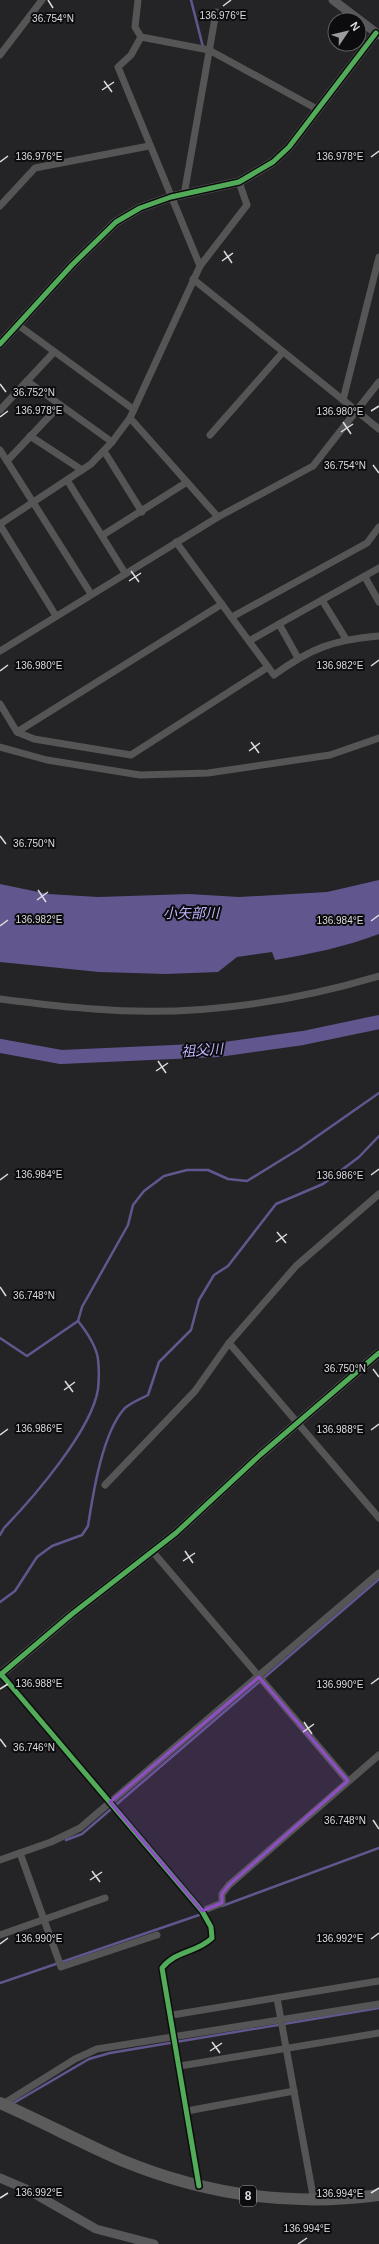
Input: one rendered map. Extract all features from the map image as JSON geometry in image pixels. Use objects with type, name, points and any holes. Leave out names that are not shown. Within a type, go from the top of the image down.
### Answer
[{"type":"highway","name":"8","points":[[2,2103],[122,2160],[200,2186],[280,2200],[314,2201],[379,2196]]},
{"type":"street","points":[[0,55],[42,0]]},
{"type":"street","points":[[138,0],[135,27],[141,37],[209,50],[317,110]]},
{"type":"street","points":[[0,344],[72,265],[116,222],[140,208],[171,197],[239,182],[278,157],[289,147],[378,34],[333,0]]},
{"type":"street","points":[[184,195],[216,12]]},
{"type":"street","points":[[141,37],[131,55],[118,67],[149,146],[200,266]]},
{"type":"street","points":[[0,206],[35,168],[149,146]]},
{"type":"street","points":[[56,616],[0,524],[82,470],[104,451],[130,418],[200,266],[247,205],[239,182]]},
{"type":"street","points":[[343,400],[379,257]]},
{"type":"street","points":[[193,279],[379,429]]},
{"type":"street","points":[[18,325],[133,409]]},
{"type":"street","points":[[0,410],[54,352]]},
{"type":"street","points":[[210,435],[283,352]]},
{"type":"street","points":[[27,381],[112,442]]},
{"type":"street","points":[[0,651],[126,572],[218,517],[313,466],[379,382]]},
{"type":"street","points":[[7,461],[60,405]]},
{"type":"street","points":[[130,418],[218,517]]},
{"type":"street","points":[[30,436],[82,470]]},
{"type":"street","points":[[0,450],[91,594]]},
{"type":"street","points":[[104,451],[142,512]]},
{"type":"street","points":[[67,480],[126,572]]},
{"type":"street","points":[[102,535],[142,512],[187,482]]},
{"type":"street","points":[[232,617],[367,543],[378,533]]},
{"type":"street","points":[[176,542],[274,675],[298,658],[346,639],[379,636]]},
{"type":"street","points":[[249,641],[379,568]]},
{"type":"street","points":[[365,577],[379,602]]},
{"type":"street","points":[[322,600],[346,639]]},
{"type":"street","points":[[17,732],[222,604]]},
{"type":"street","points":[[278,624],[298,658]]},
{"type":"street","points":[[0,704],[17,732],[34,739],[131,755],[268,667]]},
{"type":"street","points":[[0,747],[47,760],[140,775],[208,773],[330,755],[379,738]]},
{"type":"street","points":[[0,999],[94,1010],[154,1011],[212,1009],[264,1002],[325,990],[379,976]]},
{"type":"street","points":[[105,1485],[195,1391],[229,1343],[296,1266],[379,1194]]},
{"type":"street","points":[[229,1343],[379,1518]]},
{"type":"street","points":[[200,2186],[176,2037],[162,1968],[170,1958],[204,1945],[212,1938],[212,1927],[202,1911],[1,1674],[72,1614],[153,1552],[298,1422],[379,1353]]},
{"type":"street","points":[[153,1552],[348,1780]]},
{"type":"street","points":[[0,1860],[51,1842],[80,1828],[112,1805],[261,1679],[379,1573]]},
{"type":"street","points":[[202,1911],[222,1903],[222,1894],[229,1885],[348,1780],[379,1755]]},
{"type":"street","points":[[20,1853],[61,1967],[157,1935]]},
{"type":"street","points":[[0,1935],[106,1898]]},
{"type":"street","points":[[172,2016],[379,1981]]},
{"type":"street","points":[[277,1998],[314,2201]]},
{"type":"street","points":[[2,2103],[75,2059],[97,2049],[379,2004]]},
{"type":"street","points":[[180,2066],[379,2033]]},
{"type":"street","points":[[187,2111],[294,2091]]},
{"type":"street","points":[[0,2178],[28,2190],[96,2229],[154,2244]]},
{"type":"highlighted area","points":[[259,1677],[348,1781],[229,1885],[222,1894],[222,1903],[202,1911],[110,1802]]},
{"type":"water","name":"小矢部川","points":[[379,880],[379,934],[353,943],[314,953],[275,960],[272,952],[237,957],[218,972],[166,974],[99,972],[0,962],[0,884],[48,894],[98,897],[189,894],[239,897],[327,892]]},
{"type":"waterway","points":[[191,0],[203,47]]},
{"type":"waterway","name":"祖父川","points":[[0,1046],[61,1057],[218,1050],[303,1038],[379,1022]]},
{"type":"waterway","points":[[0,1338],[27,1356],[78,1321],[82,1307],[128,1225],[133,1205],[144,1191],[164,1176],[187,1170],[208,1170],[228,1179],[247,1181],[299,1149],[379,1093]]},
{"type":"waterway","points":[[0,1602],[15,1591],[37,1557],[52,1546],[82,1535],[88,1526],[104,1449],[116,1420],[126,1407],[148,1395],[159,1362],[191,1330],[199,1300],[214,1275],[228,1266],[276,1204],[323,1184],[359,1157],[379,1136]]},
{"type":"waterway","points":[[0,1535],[4,1528],[60,1463],[85,1424],[93,1406],[98,1389],[98,1359],[93,1343],[78,1321]]},
{"type":"waterway","points":[[66,1840],[82,1834],[379,1579]]},
{"type":"waterway","points":[[222,1906],[379,1848]]},
{"type":"waterway","points":[[0,1983],[202,1914]]},
{"type":"waterway","points":[[12,2104],[89,2059],[110,2053],[379,2008]]},
{"type":"cycle path","points":[[0,344],[72,265],[116,222],[140,208],[171,197],[239,182],[273,162],[289,147],[376,33]]},
{"type":"cycle path","points":[[0,1675],[72,1614],[176,1533],[260,1455],[379,1353]]},
{"type":"cycle path","points":[[1,1674],[202,1911],[211,1927],[212,1938],[206,1943],[174,1958],[162,1968],[199,2186]]}]
